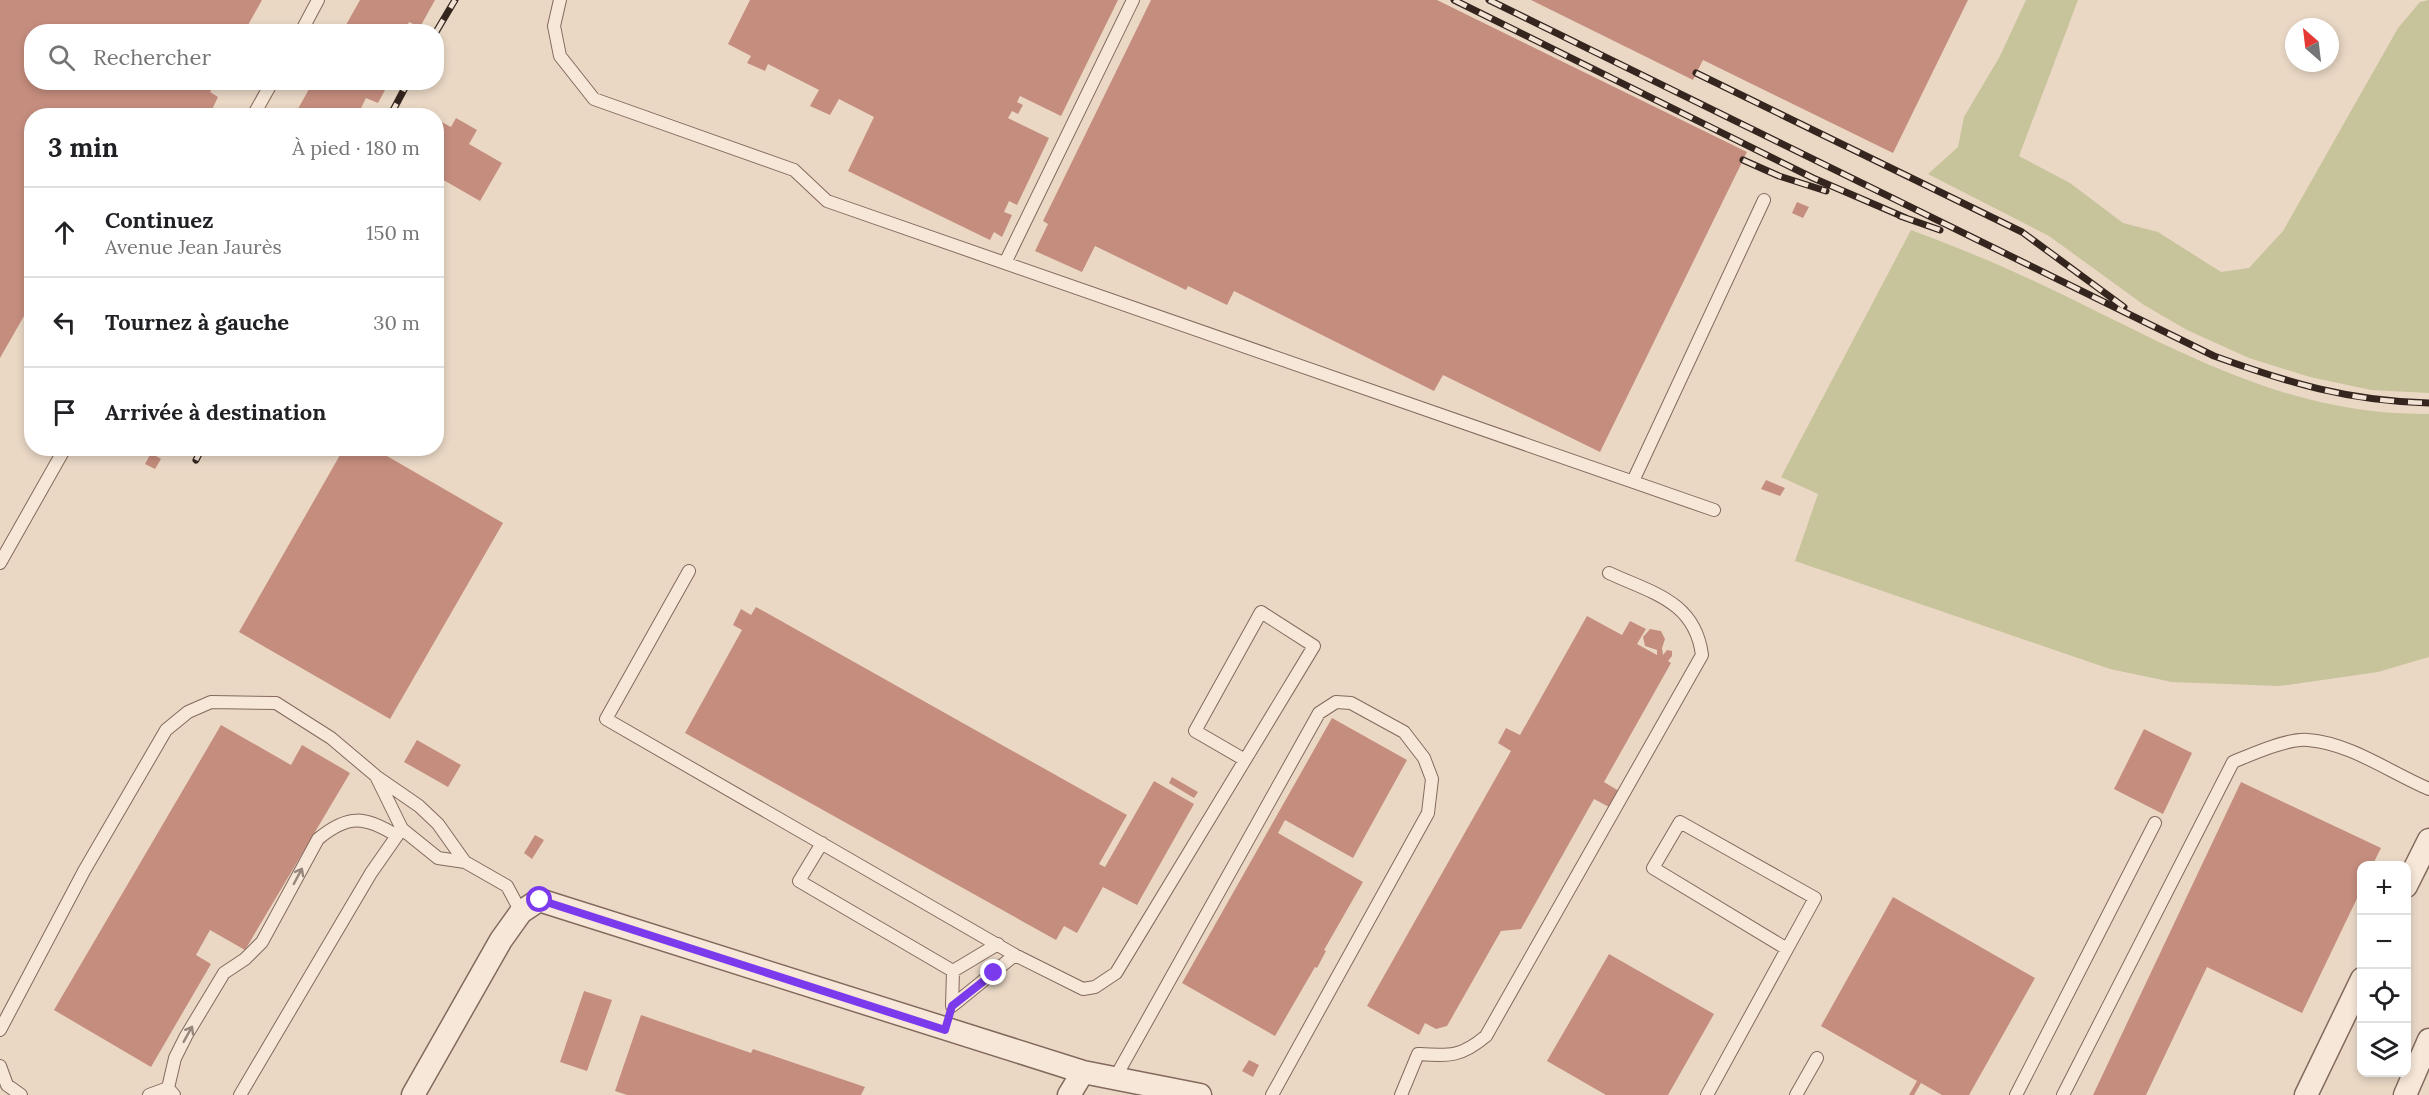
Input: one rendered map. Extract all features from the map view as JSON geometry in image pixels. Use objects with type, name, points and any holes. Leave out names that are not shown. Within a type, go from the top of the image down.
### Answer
[{"type":"street","points":[[2411,876],[2429,840]]},
{"type":"street","points":[[413,1095],[501,940],[530,906],[1083,1072],[1200,1095]]},
{"type":"street","points":[[2306,1095],[2357,987]]},
{"type":"street","points":[[2405,1095],[2429,1040]]},
{"type":"street","points":[[1069,1095],[1083,1072]]},
{"type":"lane","points":[[305,24],[318,0]]},
{"type":"lane","points":[[560,0],[554,26],[560,56],[594,99],[794,170],[827,201],[1714,510]]},
{"type":"lane","points":[[1005,263],[1133,0]]},
{"type":"lane","points":[[257,108],[268,90]]},
{"type":"lane","points":[[1633,481],[1764,200]]},
{"type":"lane","points":[[0,563],[60,456]]},
{"type":"lane","points":[[689,571],[606,719],[1015,955],[1083,989],[1095,987],[1116,973],[1245,760],[1314,645],[1261,612],[1195,731],[1245,760]]},
{"type":"lane","points":[[1401,1095],[1418,1054],[1451,1056],[1469,1050],[1486,1036],[1702,655],[1693,621],[1676,604],[1609,573]]},
{"type":"lane","points":[[0,1030],[84,871],[166,730],[188,712],[211,702],[276,703],[331,738],[376,776],[419,806],[438,824],[465,862],[472,868],[507,886],[530,906]]},
{"type":"lane","points":[[1115,1078],[1318,713],[1336,702],[1351,703],[1404,732],[1424,758],[1432,779],[1428,813],[1272,1095]]},
{"type":"lane","points":[[2063,1095],[2233,762],[2260,750],[2307,739],[2338,746],[2429,789]]},
{"type":"lane","points":[[376,776],[400,833]]},
{"type":"lane","points":[[149,1095],[171,1092],[175,1058],[224,973],[245,959],[262,942],[318,840],[332,827],[347,820],[377,824],[400,833],[438,858],[465,862]]},
{"type":"lane","points":[[1707,1095],[1815,898],[1680,822],[1653,868],[1787,949]]},
{"type":"lane","points":[[2016,1095],[2155,823]]},
{"type":"lane","points":[[240,1095],[371,873],[400,833]]},
{"type":"lane","points":[[822,843],[799,881],[953,971]]},
{"type":"lane","points":[[953,971],[998,944]]},
{"type":"lane","points":[[952,1006],[1015,955]]},
{"type":"lane","points":[[945,1030],[952,1006],[953,971]]},
{"type":"lane","points":[[1796,1095],[1817,1058]]},
{"type":"lane","points":[[0,1066],[7,1085],[21,1095]]},
{"type":"shaded area","points":[[2026,0],[2078,0],[2019,156],[2070,183],[2123,223],[2158,232],[2221,272],[2249,268],[2283,231],[2398,28],[2420,2],[2429,0],[2429,393],[2371,390],[2310,377],[2249,358],[2187,330],[2144,305],[2049,236],[1928,174],[1958,147],[1964,117],[2000,56]]},
{"type":"shaded area","points":[[1911,230],[2000,265],[2163,344],[2264,386],[2316,401],[2371,411],[2429,414],[2429,657],[2378,672],[2280,686],[2172,682],[2110,669],[1795,561],[1818,494],[1781,477]]},
{"type":"building","points":[[0,0],[262,0],[248,24],[24,24],[24,90],[211,90],[210,92],[218,97],[213,108],[24,108],[24,316],[0,358]]},
{"type":"building","points":[[360,0],[435,0],[422,24],[409,22],[408,24],[346,24]]},
{"type":"building","points":[[750,0],[1118,0],[1061,116],[1020,96],[1017,102],[1023,105],[1018,114],[1012,111],[1008,118],[1049,138],[1017,205],[1009,201],[1004,212],[1012,215],[1002,237],[994,232],[990,240],[848,171],[874,117],[839,99],[830,115],[810,106],[819,90],[768,64],[765,71],[747,63],[751,56],[728,44]]},
{"type":"building","points":[[1151,0],[1437,0],[1747,152],[1600,452],[1443,375],[1434,391],[1234,291],[1227,305],[1188,286],[1186,290],[1095,246],[1082,272],[1035,251],[1048,224],[1043,221]]},
{"type":"building","points":[[1531,0],[1968,0],[1893,153],[1703,60],[1693,80]]},
{"type":"building","points":[[309,90],[385,90],[378,103],[366,98],[361,108],[298,108]]},
{"type":"building","points":[[456,118],[477,130],[469,144],[502,163],[480,201],[444,180],[444,123],[451,127]]},
{"type":"building","points":[[1797,202],[1809,207],[1803,218],[1792,213]]},
{"type":"building","points":[[149,456],[161,459],[155,469],[145,464]]},
{"type":"building","points":[[339,456],[387,456],[503,523],[390,719],[239,632]]},
{"type":"building","points":[[1766,480],[1785,488],[1780,496],[1761,489]]},
{"type":"building","points":[[756,607],[1127,815],[1099,864],[1105,867],[1154,781],[1194,804],[1137,905],[1103,887],[1077,933],[1064,926],[1056,940],[685,733],[742,630],[733,625],[741,609],[751,615]]},
{"type":"building","points":[[1587,616],[1622,635],[1630,621],[1646,629],[1637,644],[1657,655],[1657,650],[1645,646],[1643,637],[1650,629],[1661,631],[1665,639],[1662,648],[1663,655],[1667,650],[1672,651],[1672,656],[1668,661],[1671,663],[1604,782],[1619,791],[1609,807],[1594,799],[1521,929],[1501,931],[1447,1026],[1436,1029],[1425,1023],[1419,1035],[1367,1006],[1511,751],[1498,743],[1506,728],[1520,735]]},
{"type":"building","points":[[1332,718],[1407,760],[1353,858],[1285,820],[1278,833],[1363,882],[1324,950],[1326,951],[1317,968],[1315,967],[1275,1036],[1182,983]]},
{"type":"building","points":[[221,725],[291,765],[302,745],[350,773],[245,950],[210,930],[196,955],[211,964],[151,1067],[54,1010]]},
{"type":"building","points":[[2144,729],[2192,753],[2163,814],[2114,789]]},
{"type":"building","points":[[417,740],[461,765],[448,787],[404,762]]},
{"type":"building","points":[[1172,777],[1198,792],[1194,798],[1169,783]]},
{"type":"building","points":[[2241,782],[2381,848],[2374,861],[2357,861],[2357,898],[2302,1013],[2207,967],[2146,1095],[2093,1095]]},
{"type":"building","points":[[535,835],[544,840],[532,859],[524,853]]},
{"type":"building","points":[[1893,897],[2035,978],[1969,1095],[1942,1095],[1921,1083],[1914,1095],[1909,1095],[1917,1081],[1821,1026]]},
{"type":"building","points":[[1609,954],[1714,1014],[1668,1095],[1606,1095],[1547,1061]]},
{"type":"building","points":[[584,991],[612,1000],[587,1071],[560,1062]]},
{"type":"building","points":[[641,1015],[751,1053],[753,1049],[865,1087],[861,1095],[627,1095],[615,1091]]},
{"type":"building","points":[[1249,1060],[1259,1065],[1253,1077],[1242,1071]]},
{"type":"railway","points":[[441,24],[455,0]]},
{"type":"railway","points":[[1454,0],[1813,178],[1906,218]]},
{"type":"railway","points":[[1489,0],[2214,356],[2319,389],[2372,399],[2429,403]]},
{"type":"railway","points":[[1696,73],[2022,232],[2124,307]]},
{"type":"railway","points":[[394,108],[404,90]]},
{"type":"railway","points":[[1743,160],[1779,176],[1826,191]]},
{"type":"railway","points":[[1900,216],[1940,230]]},
{"type":"railway","points":[[196,460],[198,456]]},
{"type":"route","points":[[540,900],[945,1030],[952,1006],[994,973]]}]
